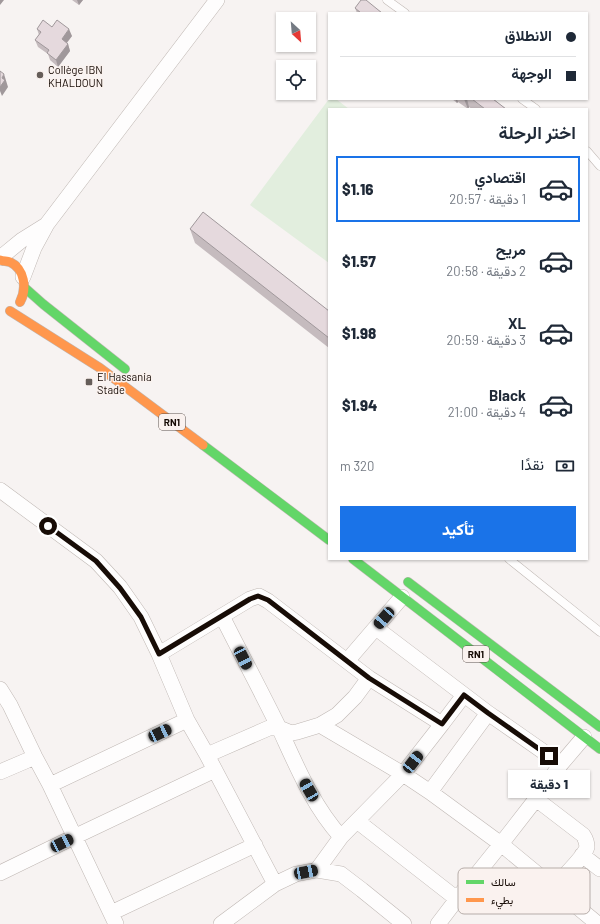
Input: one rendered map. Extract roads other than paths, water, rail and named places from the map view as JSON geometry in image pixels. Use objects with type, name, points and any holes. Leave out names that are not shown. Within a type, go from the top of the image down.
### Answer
[{"type":"highway","points":[[0,259],[9,262],[18,268],[24,283],[43,304],[134,376]]},
{"type":"highway","points":[[0,314],[10,311],[18,306],[23,298],[24,283]]},
{"type":"highway","name":"RN1","points":[[10,311],[100,368],[328,539]]},
{"type":"highway","name":"RN1","points":[[354,560],[600,749]]},
{"type":"highway","name":"RN1","points":[[400,577],[600,727]]},
{"type":"street","points":[[24,283],[34,248],[47,224],[217,0]]},
{"type":"street","points":[[0,259],[22,240],[47,224]]},
{"type":"street","points":[[0,490],[96,561],[120,588],[141,617],[159,654],[187,720],[208,754],[275,884]]},
{"type":"street","points":[[159,654],[250,599],[258,596],[268,600],[369,678],[442,724]]},
{"type":"street","points":[[347,661],[402,597]]},
{"type":"street","points":[[222,616],[279,728],[305,784],[323,815],[341,837]]},
{"type":"street","points":[[376,628],[488,713],[561,764]]},
{"type":"street","points":[[208,754],[269,728],[279,728],[291,733],[320,725],[337,715],[355,697],[369,678]]},
{"type":"street","points":[[0,689],[10,705],[50,785],[113,918],[255,845]]},
{"type":"street","points":[[317,870],[341,837],[403,774],[464,695]]},
{"type":"street","points":[[430,792],[488,713]]},
{"type":"street","points":[[50,785],[187,720]]},
{"type":"street","points":[[320,725],[403,774],[430,792],[501,844],[529,868]]},
{"type":"street","points":[[482,868],[536,799],[561,764],[584,737]]},
{"type":"street","points":[[0,772],[36,758]]},
{"type":"street","points":[[0,873],[215,770]]},
{"type":"street","points":[[536,799],[583,835],[587,847],[571,868]]},
{"type":"street","points":[[357,821],[457,900],[438,924]]},
{"type":"street","points":[[582,855],[600,869]]},
{"type":"street","points":[[221,924],[275,884],[296,874],[317,870],[341,874],[388,918],[404,924]]},
{"type":"street","points":[[586,914],[598,924]]},
{"type":"lane","points":[[387,0],[404,12]]},
{"type":"lane","points":[[523,100],[535,108]]},
{"type":"lane","points":[[588,152],[600,166]]},
{"type":"lane","points":[[510,560],[600,632]]},
{"type":"place","name":"Collège IBN KHALDOUN","points":[[40,75]]},
{"type":"place","name":"El Hassania Stade","points":[[89,382]]}]
